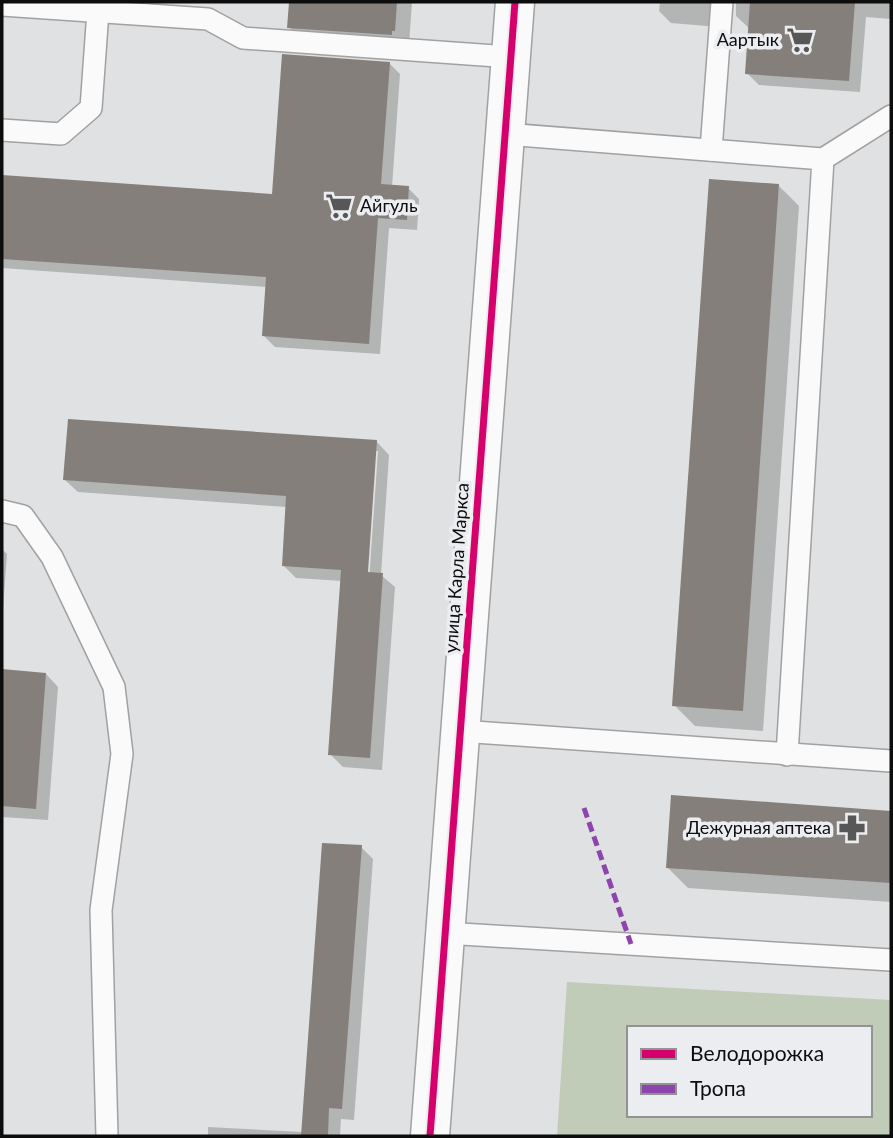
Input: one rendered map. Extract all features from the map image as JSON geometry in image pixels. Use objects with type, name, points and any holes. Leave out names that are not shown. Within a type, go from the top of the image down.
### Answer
[{"type":"street","name":"улица Карла Маркса","points":[[430,1136],[515,2]]},
{"type":"lane","points":[[711,150],[723,2]]},
{"type":"lane","points":[[2,5],[208,19],[243,38],[511,57]]},
{"type":"lane","points":[[2,130],[61,134],[91,108],[98,11]]},
{"type":"lane","points":[[506,134],[823,159],[891,116]]},
{"type":"lane","points":[[787,755],[823,159]]},
{"type":"lane","points":[[2,512],[23,516],[51,557],[114,687],[122,754],[101,910],[107,1136]]},
{"type":"lane","points":[[460,732],[891,761]]},
{"type":"lane","points":[[445,933],[891,960]]},
{"type":"green space","points":[[567,982],[891,1000],[891,1136],[557,1136]]},
{"type":"building","points":[[289,2],[397,2],[395,31],[392,31],[392,35],[287,28]]},
{"type":"building","name":"Аартык","points":[[750,2],[855,2],[849,81],[745,74]]},
{"type":"building","points":[[282,54],[390,62],[381,184],[409,186],[407,220],[378,218],[369,344],[262,336],[266,277],[2,259],[2,175],[272,194]]},
{"type":"building","points":[[709,179],[779,184],[743,711],[672,706]]},
{"type":"building","points":[[68,419],[377,440],[368,572],[383,573],[370,758],[328,755],[341,570],[282,566],[286,496],[63,480]]},
{"type":"building","points":[[2,669],[46,673],[36,809],[2,806]]},
{"type":"building","points":[[671,795],[891,811],[891,883],[666,868]]},
{"type":"building","points":[[322,843],[362,845],[342,1109],[329,1108],[328,1136],[301,1136]]},
{"type":"marked path","points":[[584,808],[631,944]]},
{"type":"cycle path","points":[[430,1136],[515,2]]},
{"type":"place","name":"Аартык","points":[[800,40]]},
{"type":"place","name":"Айгуль","points":[[339,206]]},
{"type":"place","name":"Дежурная аптека","points":[[852,828]]}]
